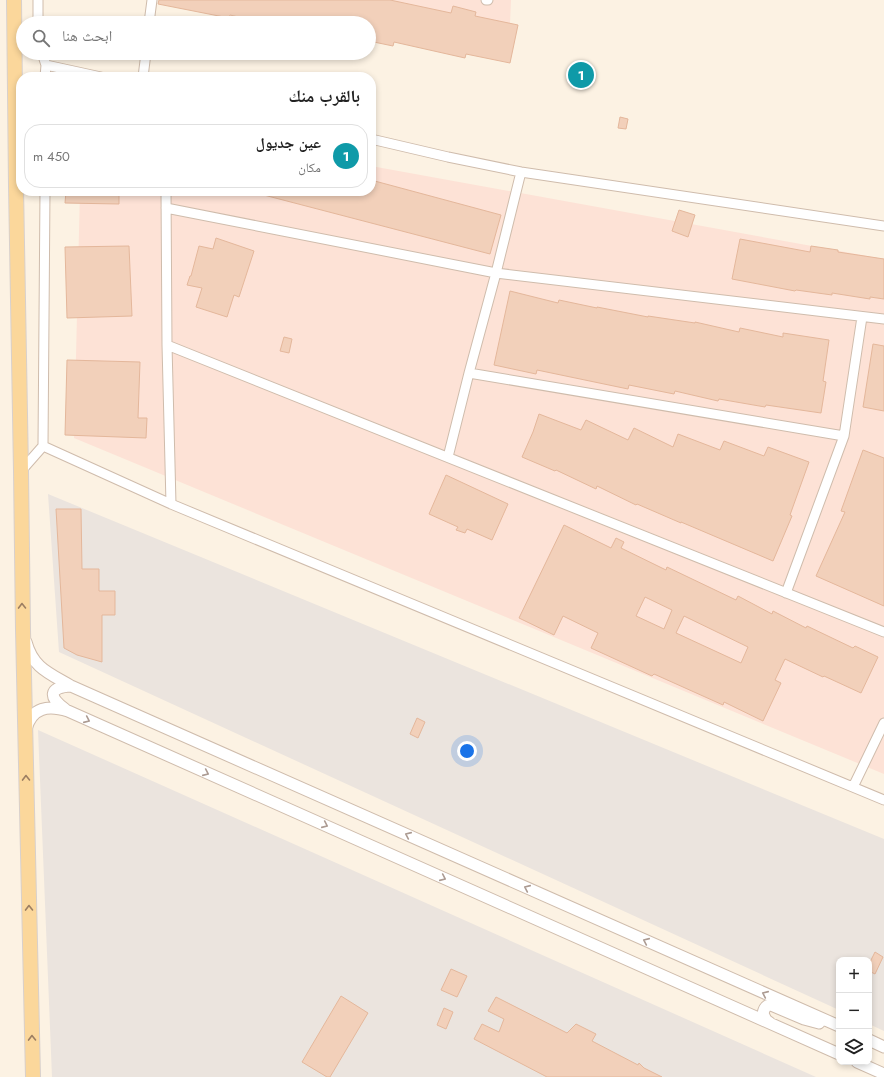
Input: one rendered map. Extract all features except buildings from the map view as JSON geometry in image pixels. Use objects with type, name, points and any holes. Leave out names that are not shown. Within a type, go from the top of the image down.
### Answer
[{"type":"main road","points":[[14,0],[16,194]]},
{"type":"main road","points":[[16,196],[25,736],[33,1077]]},
{"type":"street","points":[[38,0],[38,16]]},
{"type":"street","points":[[150,16],[152,0]]},
{"type":"street","points":[[44,60],[46,72]]},
{"type":"street","points":[[144,72],[145,60]]},
{"type":"street","points":[[46,65],[78,72]]},
{"type":"street","points":[[376,140],[521,172],[884,226]]},
{"type":"street","points":[[448,457],[468,373],[496,273],[521,172]]},
{"type":"street","points":[[21,471],[43,446],[45,196]]},
{"type":"street","points":[[166,196],[167,345],[171,504]]},
{"type":"street","points":[[166,208],[496,273],[884,319]]},
{"type":"street","points":[[786,593],[844,436],[862,316]]},
{"type":"street","points":[[167,345],[884,632]]},
{"type":"street","points":[[468,373],[844,436]]},
{"type":"street","points":[[43,446],[171,504],[884,800]]},
{"type":"street","points":[[23,630],[29,653],[38,665],[70,686],[836,1026]]},
{"type":"street","points":[[68,711],[58,704],[53,695],[54,691],[60,687],[70,686]]},
{"type":"street","points":[[25,736],[28,721],[32,715],[40,710],[57,708],[68,711],[836,1053]]},
{"type":"street","points":[[853,787],[884,723]]},
{"type":"street","points":[[770,1024],[763,1014],[768,1005],[804,1020],[836,1026]]},
{"type":"street","points":[[872,1041],[884,1047]]},
{"type":"street","points":[[864,1065],[884,1074]]},
{"type":"shaded area","points":[[288,0],[511,0],[509,47],[376,19],[376,16],[363,16]]},
{"type":"shaded area","points":[[376,167],[884,259],[884,774],[74,438],[80,196],[376,196]]},
{"type":"shaded area","points":[[48,494],[884,839],[884,1031],[872,1025],[872,957],[836,957],[836,1009],[59,652]]},
{"type":"shaded area","points":[[38,730],[816,1077],[52,1077]]},
{"type":"place","name":"عين جديول","points":[[581,75]]}]
